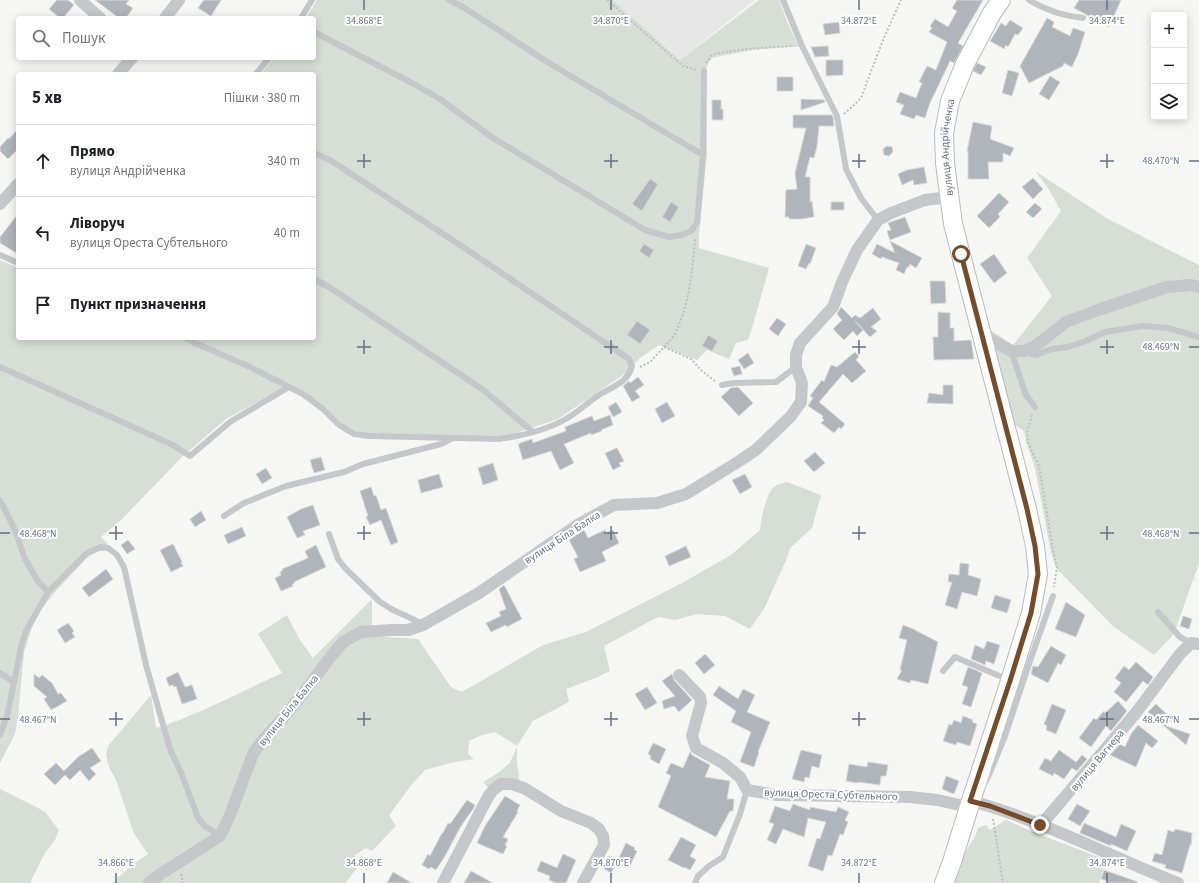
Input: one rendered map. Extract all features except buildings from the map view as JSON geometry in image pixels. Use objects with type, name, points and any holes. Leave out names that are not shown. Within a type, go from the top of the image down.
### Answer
[{"type":"street","points":[[80,0],[98,16]]},
{"type":"street","points":[[167,16],[179,0]]},
{"type":"street","name":"вулиця Андрійченка","points":[[944,883],[1031,613],[1038,574],[1035,546],[1029,516],[953,224],[945,163],[944,133],[950,101],[965,64],[992,13],[1001,0]]},
{"type":"street","points":[[120,72],[130,60]]},
{"type":"street","points":[[0,204],[16,186]]},
{"type":"street","name":"вулиця Біла Балка","points":[[220,836],[230,815],[252,754],[306,691],[343,642],[361,632],[408,630],[423,625],[479,593],[579,524],[614,505],[657,503],[686,494],[757,449],[791,416],[801,402],[802,383],[796,367],[796,355],[800,343],[833,307],[842,282],[857,250],[878,220],[891,213],[925,200],[949,197]]},
{"type":"street","points":[[983,335],[1011,351],[1024,351],[1034,346],[1066,322],[1098,310],[1167,287],[1191,285],[1199,287]]},
{"type":"street","name":"вулиця Вагнера","points":[[1040,825],[1136,714],[1180,654],[1195,643]]},
{"type":"street","points":[[679,675],[700,697],[701,702],[692,736],[696,748],[723,763],[740,777],[747,790]]},
{"type":"street","points":[[443,883],[490,795],[494,789],[501,784],[511,784],[524,788],[561,810],[591,823],[599,829],[603,836],[604,845],[583,883]]},
{"type":"street","name":"вулиця Ореста Субтельного","points":[[747,790],[776,794],[971,800],[1040,825],[1178,883]]},
{"type":"street","points":[[149,883],[220,836]]},
{"type":"lane","points":[[302,16],[312,0]]},
{"type":"lane","points":[[449,0],[549,63],[703,155]]},
{"type":"lane","points":[[783,0],[802,46],[837,116],[846,169],[861,198],[878,220]]},
{"type":"lane","points":[[1029,0],[1061,14],[1084,18]]},
{"type":"lane","points":[[316,33],[440,99],[493,138],[645,230],[669,237],[681,235],[691,231],[696,223],[703,155],[704,71]]},
{"type":"lane","points":[[258,72],[267,60]]},
{"type":"lane","points":[[190,340],[250,367],[303,394],[323,409],[339,425],[354,434],[369,436],[499,439],[532,431],[564,420],[598,396],[626,379],[632,366],[629,359],[460,245],[330,160],[316,154]]},
{"type":"lane","points":[[0,255],[16,262]]},
{"type":"lane","points":[[316,280],[482,389],[532,431]]},
{"type":"lane","points":[[1024,351],[1036,356],[1086,341],[1105,332],[1143,326],[1168,328],[1199,337]]},
{"type":"lane","points":[[1011,351],[1026,395],[1035,407]]},
{"type":"lane","points":[[0,367],[172,445],[190,456],[230,422],[289,387]]},
{"type":"lane","points":[[722,385],[734,383],[776,382],[796,367]]},
{"type":"lane","points":[[224,516],[244,503],[286,486],[344,472],[363,464],[441,444],[452,438]]},
{"type":"lane","points":[[0,500],[15,530],[25,559],[37,580],[48,592]]},
{"type":"lane","points":[[328,534],[338,559],[345,568],[380,602],[392,610],[423,625]]},
{"type":"lane","points":[[0,735],[7,716],[22,643],[26,631],[48,592],[87,553],[101,547],[108,548],[117,555],[124,567],[146,666],[170,749],[182,775],[198,818],[206,827],[220,836]]},
{"type":"lane","points":[[971,800],[981,789],[990,775],[1005,736],[1052,596]]},
{"type":"lane","points":[[1158,612],[1180,637],[1195,643]]},
{"type":"lane","points":[[943,670],[955,657],[1010,681]]},
{"type":"lane","points":[[0,673],[14,682]]},
{"type":"lane","points":[[695,883],[698,876],[709,866],[723,857],[740,814],[747,790]]},
{"type":"path","points":[[607,0],[683,66],[704,71],[706,63],[712,55],[719,53],[747,49],[802,46]]},
{"type":"path","points":[[837,116],[843,114],[861,98],[883,40],[901,0]]},
{"type":"path","points":[[630,372],[650,362],[664,347],[673,336],[682,316],[692,272],[696,223]]},
{"type":"path","points":[[664,347],[691,359],[702,371],[722,385]]},
{"type":"path","points":[[1035,407],[1026,432],[1028,443],[1039,466],[1052,550],[1057,567],[1052,596]]},
{"type":"path","points":[[990,806],[995,827],[1003,883]]},
{"type":"shaded area","points":[[317,0],[613,0],[680,60],[759,0],[779,0],[799,47],[766,48],[712,58],[706,69],[707,154],[699,248],[769,268],[748,340],[736,343],[729,359],[707,350],[697,360],[659,345],[640,358],[626,373],[558,419],[510,435],[499,437],[369,434],[354,431],[339,424],[289,385],[226,419],[183,456],[121,520],[101,537],[107,543],[108,551],[97,551],[87,558],[54,593],[35,618],[24,652],[15,734],[0,763],[0,260],[16,267],[16,340],[316,340],[316,72],[263,72],[272,60],[316,60],[316,16],[307,16]]},
{"type":"shaded area","points":[[613,0],[755,0],[680,60]]},
{"type":"shaded area","points":[[1035,171],[1108,219],[1199,265],[1199,563],[1174,634],[1154,655],[1114,627],[1056,568],[1051,552],[1035,468],[1026,442],[1024,431],[1012,423],[986,327],[1013,345],[1052,296],[1027,258],[1061,211],[1048,188]]},
{"type":"shaded area","points":[[787,482],[821,495],[812,528],[790,548],[765,607],[750,629],[725,616],[697,614],[675,620],[658,617],[604,646],[610,671],[566,689],[569,702],[533,721],[517,746],[495,732],[482,735],[469,741],[468,754],[474,759],[450,763],[425,770],[413,783],[389,815],[396,826],[372,851],[366,848],[355,855],[358,867],[345,883],[112,883],[132,865],[148,854],[134,834],[116,780],[109,767],[106,755],[108,746],[151,695],[156,728],[204,709],[282,673],[258,634],[287,615],[300,640],[313,658],[372,599],[372,636],[418,639],[451,687],[462,692],[543,645],[586,632],[682,583],[731,555],[760,530],[763,513],[769,494],[776,485]]},
{"type":"shaded area","points":[[517,746],[517,763],[520,783],[489,788],[483,782],[498,773],[510,763]]},
{"type":"shaded area","points":[[0,789],[45,812],[59,830],[55,840],[45,853],[30,883],[0,883]]},
{"type":"shaded area","points":[[1006,820],[1106,860],[1099,883],[952,883],[964,853],[974,839],[978,828],[986,825],[990,830]]},
{"type":"route","points":[[961,254],[1027,509],[1035,546],[1038,574],[1031,613],[970,801],[990,806],[1040,825]]}]
